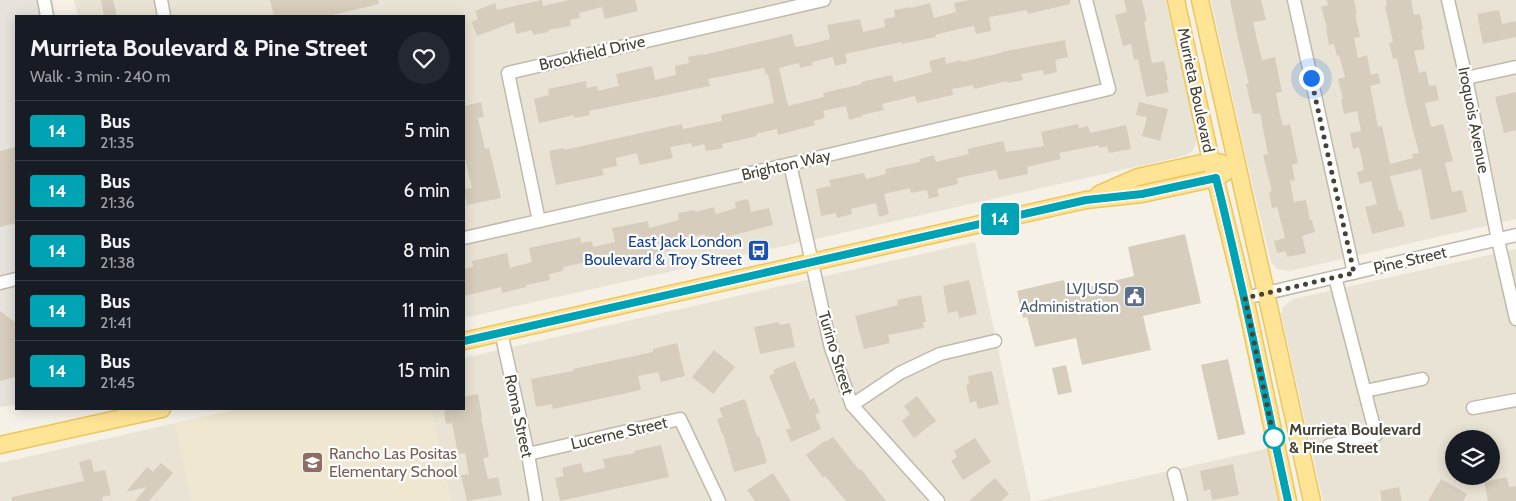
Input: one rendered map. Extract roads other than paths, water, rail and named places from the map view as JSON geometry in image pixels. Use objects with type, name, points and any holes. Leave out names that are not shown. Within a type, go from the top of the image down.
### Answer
[{"type":"main road","name":"Murrieta Boulevard","points":[[1176,0],[1245,298],[1288,501]]},
{"type":"main road","name":"Murrieta Boulevard","points":[[1200,0],[1312,501]]},
{"type":"main road","points":[[1086,200],[1138,177],[1212,161],[1236,166]]},
{"type":"main road","points":[[465,341],[1086,200],[1142,194],[1216,178],[1236,166]]},
{"type":"main road","points":[[0,446],[158,410]]},
{"type":"street","points":[[44,0],[48,15]]},
{"type":"street","points":[[161,0],[164,15]]},
{"type":"street","name":"Brookfield Drive","points":[[539,221],[508,73],[824,0]]},
{"type":"street","name":"Brighton Way","points":[[465,238],[1109,89],[1086,0]]},
{"type":"street","points":[[1294,0],[1354,273]]},
{"type":"street","name":"Iroquois Avenue","points":[[1448,0],[1516,319]]},
{"type":"street","points":[[1466,78],[1516,67]]},
{"type":"street","name":"Turino Street","points":[[790,164],[831,348],[852,405],[938,501]]},
{"type":"street","name":"Pine Street","points":[[1245,298],[1516,235]]},
{"type":"street","points":[[1330,445],[1376,435],[1336,277]]},
{"type":"street","points":[[0,283],[15,279]]},
{"type":"street","name":"Roma Street","points":[[501,332],[528,454],[536,501]]},
{"type":"street","points":[[852,405],[900,373],[940,354],[995,341]]},
{"type":"street","points":[[1365,391],[1422,379]]},
{"type":"street","points":[[1474,408],[1516,400]]},
{"type":"street","name":"Lucerne Street","points":[[528,454],[680,419],[719,501]]},
{"type":"street","points":[[1174,474],[1181,501]]},
{"type":"place","name":"East Jack London Boulevard & Troy Street","points":[[758,250]]},
{"type":"place","name":"LVJUSD Administration","points":[[1135,297]]},
{"type":"place","name":"Murrieta Boulevard & Pine Street","points":[[1274,438]]},
{"type":"place","name":"Rancho Las Positas Elementary School","points":[[313,462]]}]
